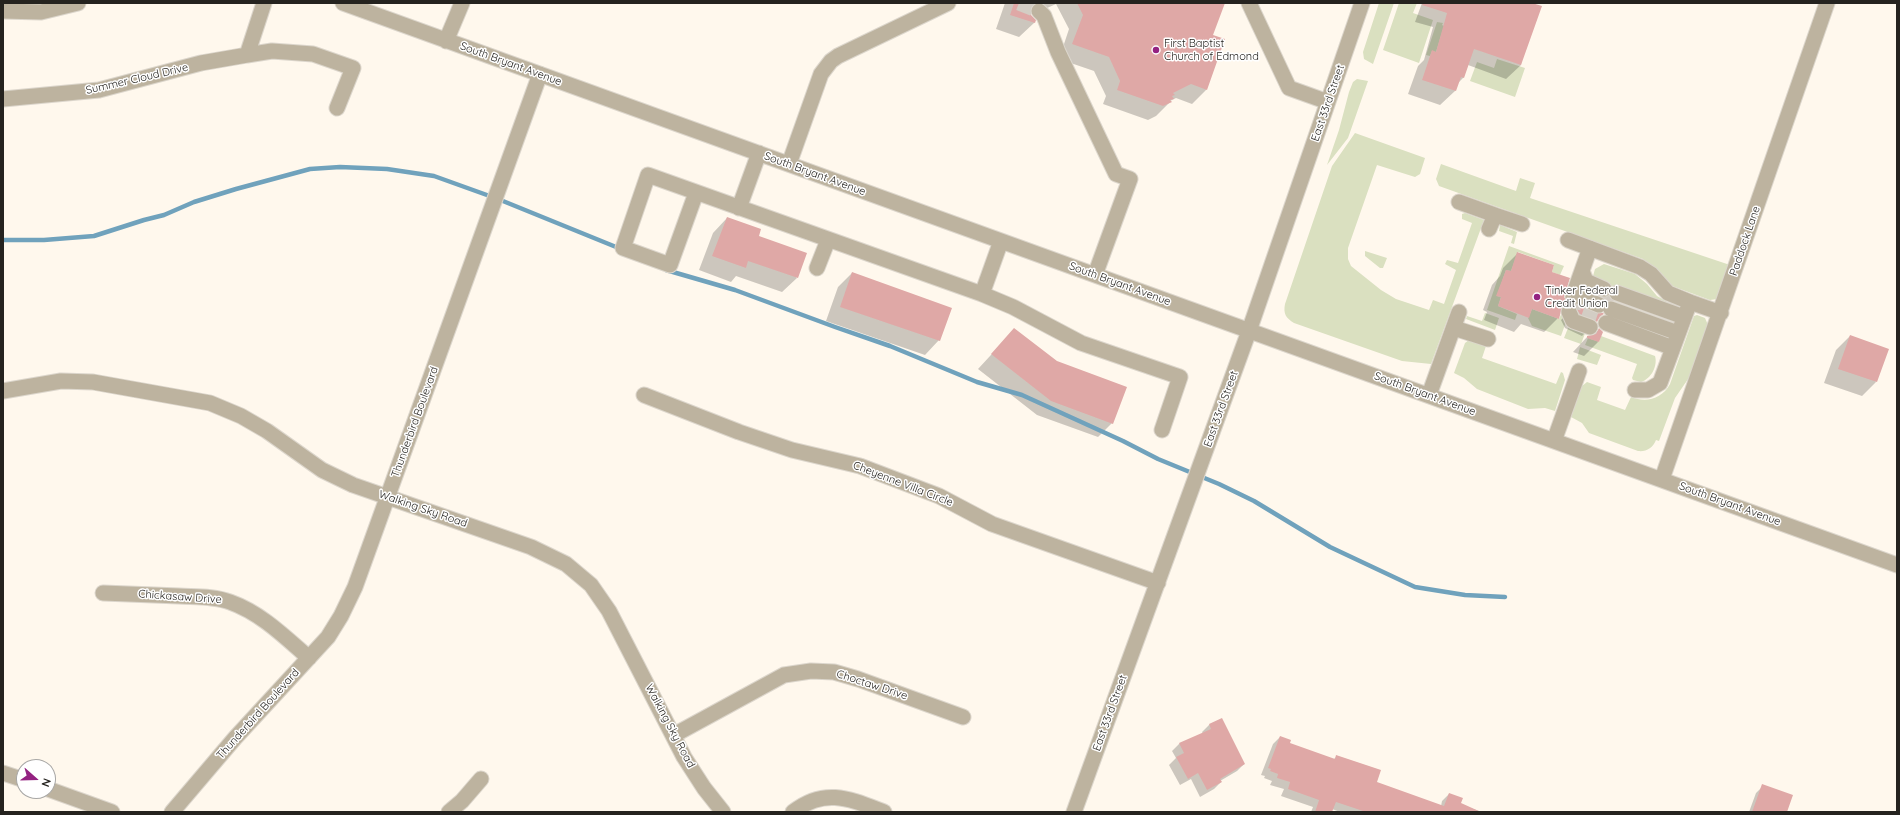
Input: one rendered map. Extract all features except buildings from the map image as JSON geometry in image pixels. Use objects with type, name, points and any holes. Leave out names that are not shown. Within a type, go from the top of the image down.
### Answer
[{"type":"street","points":[[3,11],[41,12],[78,3]]},
{"type":"street","points":[[246,55],[264,3]]},
{"type":"street","name":"South Bryant Avenue","points":[[343,3],[1897,565]]},
{"type":"street","points":[[446,41],[462,3]]},
{"type":"street","points":[[789,164],[821,74],[831,61],[838,56],[948,3]]},
{"type":"street","points":[[1249,3],[1289,88],[1328,102]]},
{"type":"street","name":"East 33rd Street","points":[[1074,812],[1249,331],[1362,3]]},
{"type":"street","name":"Paddock Lane","points":[[1662,480],[1827,3]]},
{"type":"street","points":[[1039,10],[1044,16],[1058,52],[1116,174],[1130,179],[1095,275]]},
{"type":"street","name":"Summer Cloud Drive","points":[[3,99],[99,90],[201,63],[272,52],[314,54],[353,68],[337,108]]},
{"type":"street","name":"Thunderbird Boulevard","points":[[172,812],[235,738],[328,637],[341,616],[355,587],[540,74]]},
{"type":"street","points":[[739,208],[759,154]]},
{"type":"street","points":[[696,193],[670,265],[623,248],[648,175],[982,294],[1013,307],[1081,343],[1180,377],[1162,430]]},
{"type":"street","points":[[1459,202],[1522,224]]},
{"type":"street","points":[[1489,229],[1495,214]]},
{"type":"street","points":[[817,268],[828,240]]},
{"type":"street","points":[[1568,240],[1640,267],[1651,274],[1668,293],[1721,313]]},
{"type":"street","points":[[982,294],[1001,241]]},
{"type":"street","points":[[1575,297],[1590,248]]},
{"type":"street","points":[[1582,271],[1586,281],[1605,309],[1677,337]]},
{"type":"street","points":[[1635,390],[1648,390],[1660,383],[1690,302]]},
{"type":"street","points":[[1569,312],[1573,321],[1605,309],[1677,337]]},
{"type":"street","points":[[1429,395],[1459,312]]},
{"type":"street","points":[[1454,328],[1488,339]]},
{"type":"street","points":[[1554,441],[1579,371]]},
{"type":"street","name":"Walking Sky Road","points":[[3,391],[61,381],[93,382],[210,403],[241,416],[267,431],[322,470],[352,485],[531,547],[566,564],[591,585],[609,611],[684,757],[700,782],[723,812]]},
{"type":"street","name":"Cheyenne Villa Circle","points":[[644,395],[739,432],[792,450],[860,466],[939,496],[992,524],[1158,583]]},
{"type":"street","name":"Chickasaw Drive","points":[[103,593],[209,598],[229,602],[248,610],[263,620],[284,635],[309,658]]},
{"type":"street","name":"Choctaw Drive","points":[[674,735],[784,675],[811,671],[834,672],[858,679],[963,717]]},
{"type":"street","points":[[3,773],[16,777]]},
{"type":"street","points":[[449,812],[462,801],[480,779]]},
{"type":"street","points":[[56,792],[112,812]]},
{"type":"street","points":[[793,812],[810,801],[822,797],[837,797],[852,800],[884,812]]},
{"type":"green space","points":[[1379,3],[1394,3],[1373,64],[1364,59],[1363,52]]},
{"type":"green space","points":[[1399,3],[1417,3],[1413,13],[1433,20],[1419,63],[1383,50]]},
{"type":"green space","points":[[1437,22],[1443,23],[1442,25],[1444,26],[1436,52],[1432,51],[1430,56],[1426,55]]},
{"type":"green space","points":[[1497,59],[1525,68],[1515,97],[1470,81],[1477,62],[1494,68]]},
{"type":"green space","points":[[1357,79],[1368,81],[1348,138],[1327,165],[1339,130],[1349,92],[1353,82]]},
{"type":"green space","points":[[1355,133],[1425,158],[1420,174],[1415,177],[1377,165],[1348,248],[1348,259],[1351,266],[1381,290],[1396,299],[1429,310],[1433,300],[1444,304],[1456,270],[1445,264],[1447,260],[1458,263],[1472,223],[1462,219],[1462,214],[1465,213],[1484,220],[1431,364],[1402,361],[1294,323],[1287,317],[1284,310],[1332,166]]},
{"type":"green space","points":[[1441,164],[1516,191],[1520,178],[1535,183],[1530,198],[1730,265],[1717,299],[1710,300],[1672,286],[1658,270],[1643,259],[1439,186],[1436,179]]},
{"type":"green space","points":[[1500,225],[1517,232],[1514,244],[1511,243],[1513,236],[1499,231]]},
{"type":"green space","points":[[1509,246],[1564,266],[1560,275],[1552,272],[1554,265],[1518,252],[1511,271],[1506,270],[1497,296],[1501,297],[1498,306],[1517,314],[1515,320],[1487,310]]},
{"type":"green space","points":[[1365,251],[1387,258],[1383,268],[1380,268],[1365,256]]},
{"type":"green space","points":[[1604,264],[1635,274],[1647,284],[1657,296],[1676,307],[1672,309],[1596,281],[1593,276],[1595,269]]},
{"type":"green space","points":[[1532,309],[1559,319],[1563,310],[1567,319],[1561,336],[1532,326],[1528,318]]},
{"type":"green space","points":[[1485,313],[1499,318],[1495,330],[1466,319],[1467,316],[1482,321]]},
{"type":"green space","points":[[1697,315],[1705,318],[1708,325],[1695,369],[1675,398],[1659,441],[1656,440],[1651,447],[1646,450],[1638,451],[1589,433],[1582,423],[1571,417],[1582,386],[1587,382],[1601,387],[1597,400],[1625,410],[1631,397],[1642,400],[1653,398],[1663,393],[1670,384],[1694,316]]},
{"type":"green space","points":[[1570,323],[1586,331],[1581,344],[1564,338]]},
{"type":"green space","points":[[1601,336],[1655,356],[1655,368],[1651,375],[1641,382],[1633,380],[1632,378],[1637,364],[1585,345],[1588,338],[1599,342]]},
{"type":"green space","points":[[1469,340],[1486,346],[1482,358],[1556,384],[1561,372],[1563,373],[1565,380],[1555,411],[1545,408],[1528,409],[1477,389],[1464,378],[1454,373],[1465,343]]},
{"type":"green space","points":[[1580,347],[1601,355],[1597,365],[1577,359]]},
{"type":"waterway","points":[[3,240],[44,240],[94,236],[164,215],[194,202],[236,189],[310,169],[340,167],[387,169],[434,176],[498,199],[621,249]]},
{"type":"waterway","points":[[666,270],[735,290],[890,346],[977,382],[1022,395],[1123,441],[1158,459],[1219,484],[1254,501],[1330,547],[1415,587],[1465,595],[1505,597]]},
{"type":"tunnel","points":[[1019,3],[1039,11]]},
{"type":"tunnel","points":[[1575,297],[1573,309],[1575,312],[1606,323]]},
{"type":"tunnel","points":[[1602,297],[1614,301]]},
{"type":"place","name":"First Baptist Church of Edmond","points":[[1156,50]]},
{"type":"place","name":"Tinker Federal Credit Union","points":[[1537,297]]}]
